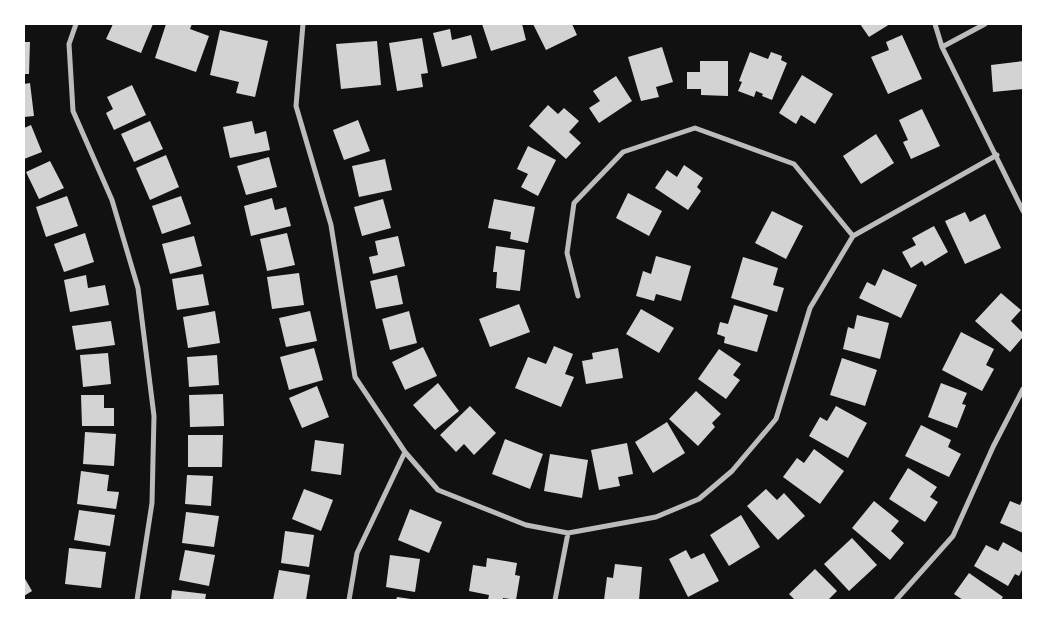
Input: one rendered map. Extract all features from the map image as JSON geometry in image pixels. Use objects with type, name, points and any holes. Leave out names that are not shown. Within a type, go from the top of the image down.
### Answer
[{"type":"street","points":[[76,24],[69,44],[72,111],[112,200],[138,288],[154,416],[152,503],[137,600]]},
{"type":"street","points":[[303,24],[296,106],[331,225],[355,377],[405,452],[438,490],[526,525],[568,533],[656,517],[699,499],[732,471],[776,419],[810,308],[853,236],[997,155]]},
{"type":"street","points":[[935,24],[942,46],[1023,211]]},
{"type":"street","points":[[942,46],[985,24]]},
{"type":"street","points":[[578,296],[566,254],[574,203],[623,152],[695,128],[794,164],[853,236]]},
{"type":"street","points":[[896,600],[953,536],[993,447],[1023,390]]},
{"type":"street","points":[[349,600],[357,553],[405,452]]},
{"type":"street","points":[[555,600],[568,533]]},
{"type":"building","points":[[113,24],[153,24],[141,53],[106,39]]},
{"type":"building","points":[[166,24],[192,24],[190,29],[209,36],[196,72],[155,58]]},
{"type":"building","points":[[482,24],[522,24],[526,40],[491,51]]},
{"type":"building","points":[[533,24],[572,24],[577,35],[546,50]]},
{"type":"building","points":[[860,24],[890,24],[869,37]]},
{"type":"building","points":[[450,29],[452,40],[471,35],[477,58],[442,67],[433,33]]},
{"type":"building","points":[[220,30],[268,41],[255,97],[236,93],[239,82],[210,75]]},
{"type":"building","points":[[902,35],[922,79],[888,94],[871,57],[889,50],[886,42]]},
{"type":"building","points":[[422,38],[428,73],[421,74],[423,87],[397,91],[389,43]]},
{"type":"building","points":[[377,41],[381,85],[341,89],[336,44]]},
{"type":"building","points":[[24,42],[30,42],[29,74],[24,74]]},
{"type":"building","points":[[662,47],[673,82],[656,87],[659,97],[641,101],[628,57]]},
{"type":"building","points":[[750,52],[768,59],[771,52],[782,56],[781,60],[787,63],[772,100],[756,91],[754,97],[738,91],[742,82],[739,81]]},
{"type":"building","points":[[700,61],[728,61],[728,96],[701,95],[701,89],[687,89],[687,72],[700,72]]},
{"type":"building","points":[[1023,61],[1023,89],[993,92],[991,65]]},
{"type":"building","points":[[802,75],[833,94],[815,124],[801,115],[796,124],[779,113]]},
{"type":"building","points":[[616,76],[632,101],[599,123],[589,108],[600,101],[593,91]]},
{"type":"building","points":[[30,83],[34,116],[24,117],[24,84]]},
{"type":"building","points":[[132,85],[146,115],[114,130],[106,113],[113,109],[107,97]]},
{"type":"building","points":[[548,105],[558,114],[564,108],[579,121],[569,132],[581,143],[566,159],[529,126]]},
{"type":"building","points":[[922,109],[940,146],[911,159],[903,142],[908,140],[899,120]]},
{"type":"building","points":[[358,120],[370,151],[344,160],[333,130]]},
{"type":"building","points":[[150,121],[163,149],[134,162],[121,134]]},
{"type":"building","points":[[252,121],[255,134],[266,131],[270,150],[230,158],[223,127]]},
{"type":"building","points":[[31,125],[42,152],[24,159],[24,128]]},
{"type":"building","points":[[876,134],[894,163],[861,184],[843,156]]},
{"type":"building","points":[[528,146],[556,160],[538,196],[521,187],[528,174],[517,169]]},
{"type":"building","points":[[166,155],[179,187],[150,200],[136,168]]},
{"type":"building","points":[[269,157],[277,187],[246,195],[237,166]]},
{"type":"building","points":[[385,159],[392,190],[359,197],[352,166]]},
{"type":"building","points":[[50,161],[64,188],[39,199],[26,172]]},
{"type":"building","points":[[684,165],[703,178],[697,187],[701,191],[688,210],[655,188],[667,170],[677,177]]},
{"type":"building","points":[[628,193],[662,211],[649,236],[616,218]]},
{"type":"building","points":[[67,196],[78,226],[46,237],[36,207]]},
{"type":"building","points":[[181,196],[191,224],[162,234],[152,206]]},
{"type":"building","points":[[272,198],[275,210],[286,207],[291,226],[251,236],[244,206]]},
{"type":"building","points":[[383,199],[391,228],[362,236],[354,207]]},
{"type":"building","points":[[494,199],[535,207],[528,243],[510,239],[511,232],[488,228]]},
{"type":"building","points":[[772,211],[803,226],[786,259],[755,243]]},
{"type":"building","points":[[965,212],[970,222],[985,214],[1001,248],[965,264],[945,221]]},
{"type":"building","points":[[934,226],[948,252],[925,266],[922,261],[911,268],[902,252],[916,245],[912,238]]},
{"type":"building","points":[[85,233],[94,262],[64,272],[54,244]]},
{"type":"building","points":[[287,233],[295,265],[267,271],[260,239]]},
{"type":"building","points":[[194,236],[202,266],[170,274],[162,244]]},
{"type":"building","points":[[398,236],[405,266],[373,274],[369,257],[378,255],[375,241]]},
{"type":"building","points":[[496,246],[525,250],[520,291],[496,288],[497,272],[493,272]]},
{"type":"building","points":[[656,256],[691,266],[681,301],[656,294],[654,301],[636,296],[643,271],[651,274]]},
{"type":"building","points":[[743,257],[778,268],[773,285],[784,288],[777,312],[731,298]]},
{"type":"building","points":[[883,269],[917,285],[901,318],[859,298],[867,282],[875,286]]},
{"type":"building","points":[[299,273],[304,305],[272,309],[267,277]]},
{"type":"building","points":[[203,274],[209,305],[177,310],[172,279]]},
{"type":"building","points":[[86,275],[88,288],[105,285],[109,305],[70,312],[64,280]]},
{"type":"building","points":[[397,275],[403,304],[376,309],[370,281]]},
{"type":"building","points":[[1001,293],[1021,310],[1011,321],[1023,333],[1023,337],[1010,352],[975,321]]},
{"type":"building","points":[[519,304],[530,332],[490,347],[479,319]]},
{"type":"building","points":[[734,305],[768,315],[757,352],[724,343],[725,337],[717,334],[720,322],[728,324]]},
{"type":"building","points":[[641,309],[674,328],[659,353],[626,334]]},
{"type":"building","points":[[215,311],[220,343],[188,348],[183,317]]},
{"type":"building","points":[[310,311],[317,341],[286,347],[279,318]]},
{"type":"building","points":[[409,311],[417,343],[390,350],[382,319]]},
{"type":"building","points":[[857,315],[889,323],[880,359],[843,349],[848,327],[854,329]]},
{"type":"building","points":[[111,321],[115,345],[76,350],[72,326]]},
{"type":"building","points":[[961,332],[994,349],[986,365],[994,369],[982,391],[942,370]]},
{"type":"building","points":[[554,346],[573,354],[565,374],[574,377],[561,407],[515,388],[528,357],[546,364]]},
{"type":"building","points":[[423,347],[437,376],[405,390],[392,362]]},
{"type":"building","points":[[314,348],[323,380],[289,390],[280,357]]},
{"type":"building","points":[[618,348],[623,378],[586,384],[582,361],[593,359],[592,353]]},
{"type":"building","points":[[719,349],[741,364],[733,375],[740,380],[726,399],[698,379]]},
{"type":"building","points":[[108,353],[111,384],[83,387],[80,355]]},
{"type":"building","points":[[217,355],[219,385],[189,387],[187,357]]},
{"type":"building","points":[[842,358],[877,370],[865,406],[830,395]]},
{"type":"building","points":[[438,383],[459,411],[435,430],[413,405]]},
{"type":"building","points":[[941,383],[967,393],[962,404],[966,405],[957,428],[928,417]]},
{"type":"building","points":[[317,386],[329,417],[302,428],[289,398]]},
{"type":"building","points":[[696,391],[721,414],[712,423],[715,427],[698,446],[669,419]]},
{"type":"building","points":[[223,394],[224,426],[190,427],[189,395]]},
{"type":"building","points":[[81,395],[104,395],[104,408],[114,408],[114,426],[82,426]]},
{"type":"building","points":[[470,406],[496,433],[474,455],[464,444],[456,452],[440,435]]},
{"type":"building","points":[[836,406],[867,423],[848,458],[809,436],[820,417],[827,421]]},
{"type":"building","points":[[667,422],[685,453],[653,473],[635,442]]},
{"type":"building","points":[[921,425],[951,440],[948,447],[961,454],[949,477],[905,456]]},
{"type":"building","points":[[85,432],[116,434],[114,466],[83,464]]},
{"type":"building","points":[[188,435],[223,435],[222,467],[188,467]]},
{"type":"building","points":[[505,439],[543,454],[530,489],[492,474]]},
{"type":"building","points":[[315,440],[344,444],[341,475],[311,471]]},
{"type":"building","points":[[627,443],[633,474],[618,477],[620,486],[599,490],[591,450]]},
{"type":"building","points":[[814,449],[844,471],[820,504],[783,477],[797,458],[804,463]]},
{"type":"building","points":[[550,454],[588,460],[582,498],[544,491]]},
{"type":"building","points":[[908,468],[937,487],[930,497],[938,502],[925,522],[889,499]]},
{"type":"building","points":[[81,471],[109,475],[107,491],[119,492],[116,509],[77,504]]},
{"type":"building","points":[[187,475],[213,476],[211,506],[185,504]]},
{"type":"building","points":[[304,489],[333,500],[321,531],[292,519]]},
{"type":"building","points":[[766,489],[777,500],[784,493],[805,516],[778,540],[747,506]]},
{"type":"building","points":[[1023,498],[1023,533],[1000,523],[1010,501],[1020,505]]},
{"type":"building","points":[[874,501],[899,521],[891,531],[904,543],[890,560],[852,528]]},
{"type":"building","points":[[410,509],[442,522],[429,553],[398,540]]},
{"type":"building","points":[[79,510],[115,515],[110,546],[74,540]]},
{"type":"building","points":[[186,512],[219,516],[214,547],[182,543]]},
{"type":"building","points":[[741,515],[760,547],[729,566],[710,535]]},
{"type":"building","points":[[285,531],[314,535],[309,567],[281,563]]},
{"type":"building","points":[[852,538],[877,565],[849,591],[824,564]]},
{"type":"building","points":[[1003,542],[1023,553],[1023,568],[1019,576],[1015,574],[1008,586],[974,566],[986,545],[998,551]]},
{"type":"building","points":[[69,548],[106,552],[101,588],[65,584]]},
{"type":"building","points":[[185,550],[215,555],[209,586],[179,580]]},
{"type":"building","points":[[686,550],[691,559],[704,553],[719,581],[688,597],[669,559]]},
{"type":"building","points":[[390,555],[420,559],[415,592],[386,587]]},
{"type":"building","points":[[487,558],[517,563],[515,575],[520,576],[516,600],[503,598],[503,600],[488,600],[489,595],[469,591],[473,565],[486,567]]},
{"type":"building","points":[[615,564],[642,567],[639,600],[604,600],[607,577],[613,578]]},
{"type":"building","points":[[815,569],[837,591],[828,600],[795,600],[789,594]]},
{"type":"building","points":[[279,570],[310,575],[306,600],[273,600]]},
{"type":"building","points":[[969,573],[1003,597],[1001,600],[963,600],[954,594]]},
{"type":"building","points":[[24,577],[32,591],[24,596]]},
{"type":"building","points":[[172,590],[206,594],[205,600],[171,600]]},
{"type":"building","points":[[397,597],[411,599],[396,600]]}]
